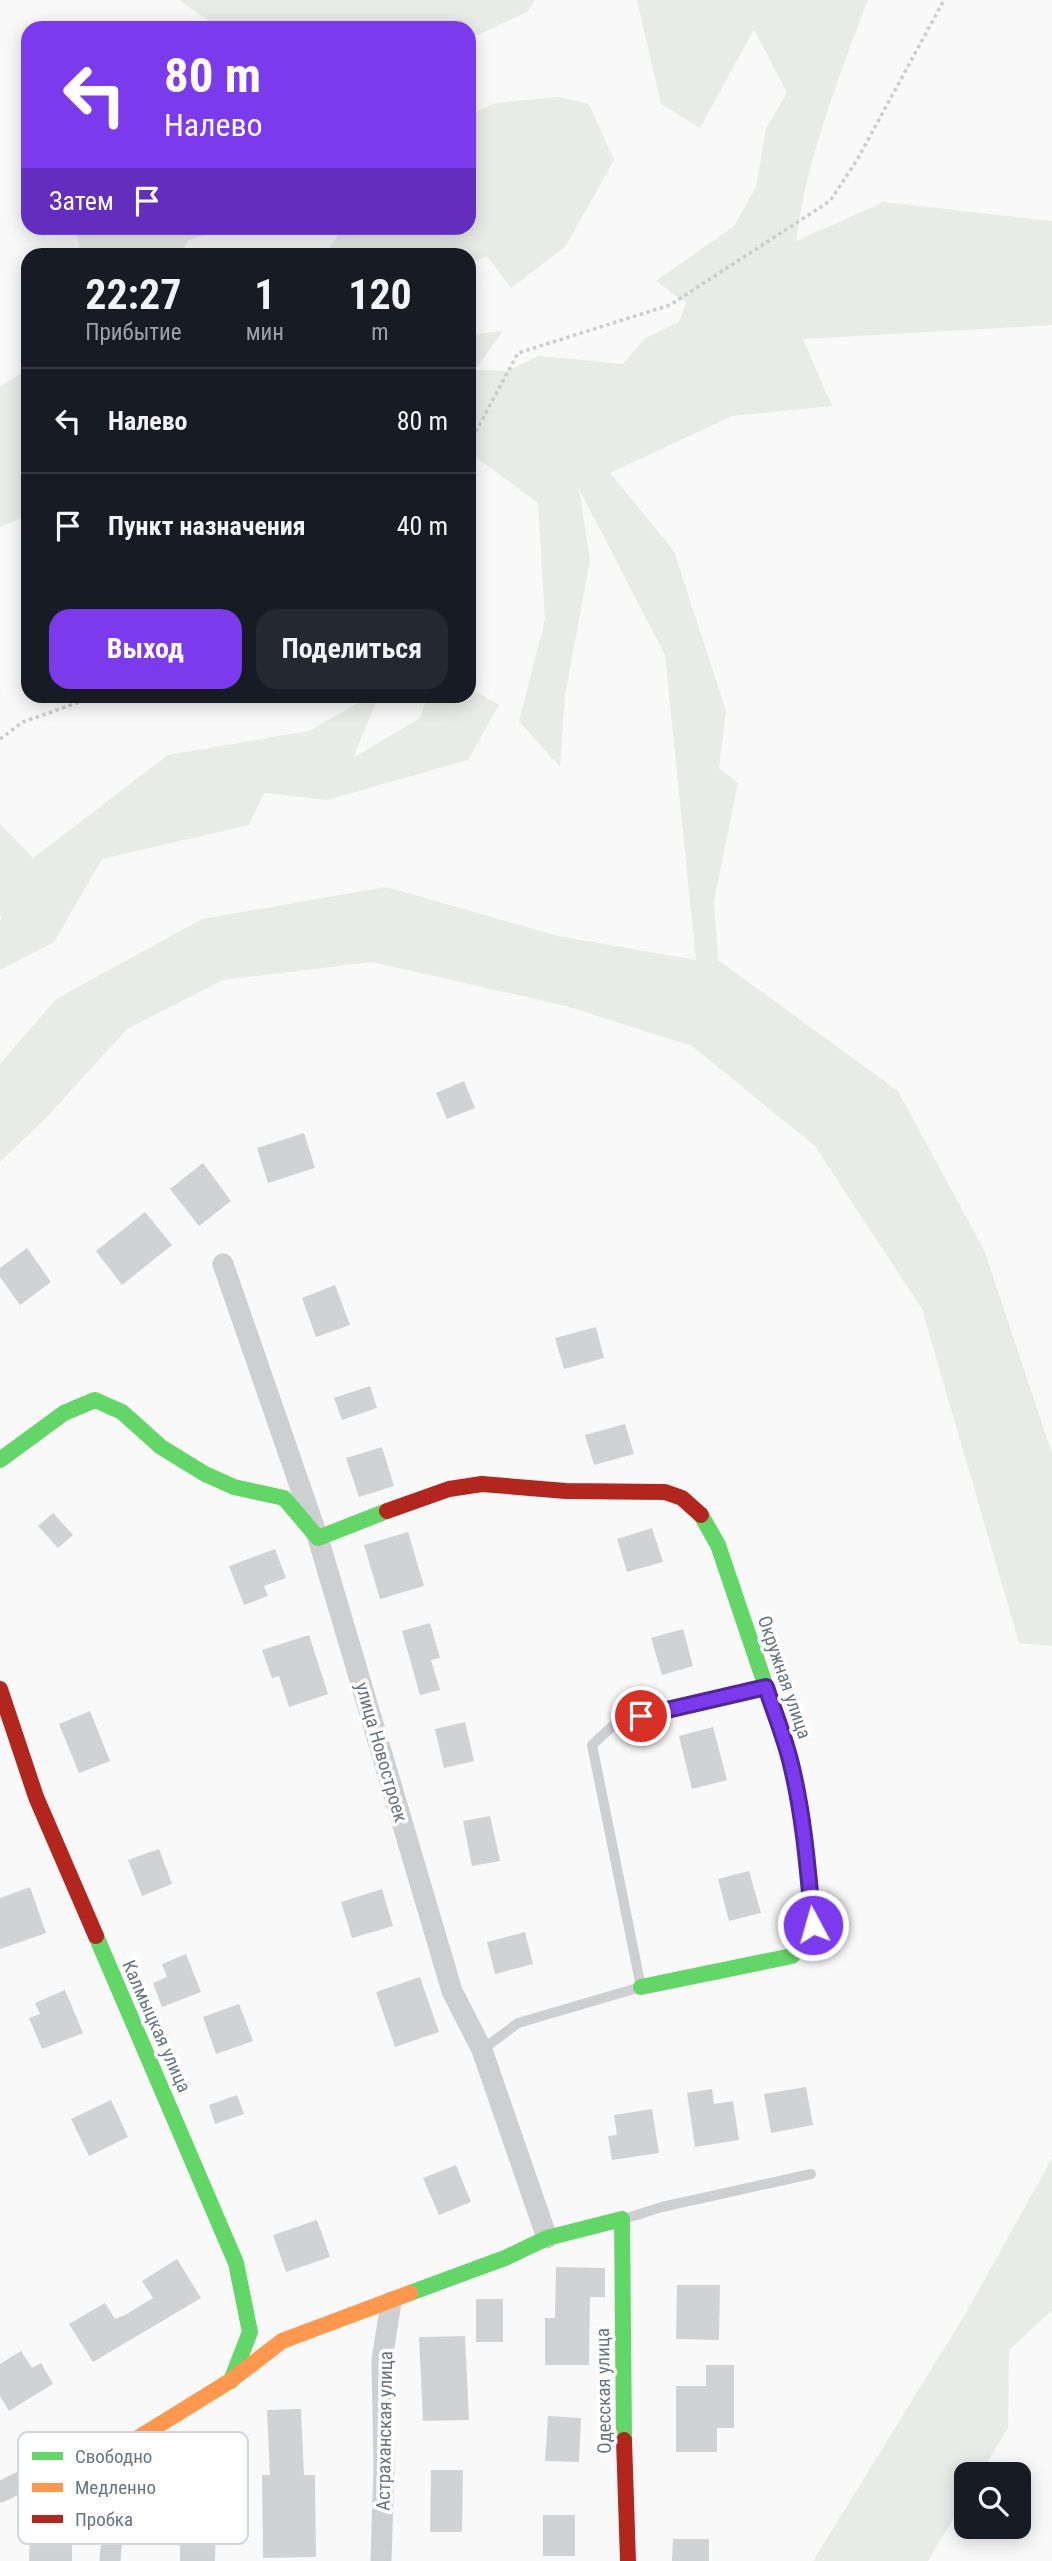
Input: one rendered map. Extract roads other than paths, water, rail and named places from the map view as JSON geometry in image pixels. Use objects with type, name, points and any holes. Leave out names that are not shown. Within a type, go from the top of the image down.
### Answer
[{"type":"street","name":"улица Новостроек","points":[[223,1264],[318,1538],[452,1991],[482,2050],[547,2238]]},
{"type":"street","points":[[0,1460],[64,1413],[94,1400],[122,1412],[161,1447],[205,1474],[234,1487],[284,1497],[318,1538]]},
{"type":"street","name":"Окружная улица","points":[[318,1538],[450,1489],[484,1485],[580,1492],[673,1493],[694,1507],[710,1526],[791,1761],[802,1816],[813,1925],[792,1956],[641,1987]]},
{"type":"street","name":"Калмыцкая улица","points":[[0,1689],[36,1797],[236,2263],[250,2332],[230,2381]]},
{"type":"street","points":[[148,2432],[230,2381],[282,2341],[505,2258],[547,2238],[622,2219]]},
{"type":"street","name":"Одесская улица","points":[[622,2219],[623,2411],[628,2561]]},
{"type":"street","name":"Астраханская улица","points":[[381,2561],[384,2468],[382,2360],[391,2302]]},
{"type":"street","points":[[0,2492],[18,2483]]},
{"type":"lane","points":[[482,2050],[518,2023],[641,1987],[592,1745],[617,1722],[766,1687]]},
{"type":"lane","points":[[622,2219],[663,2207],[811,2174]]}]
